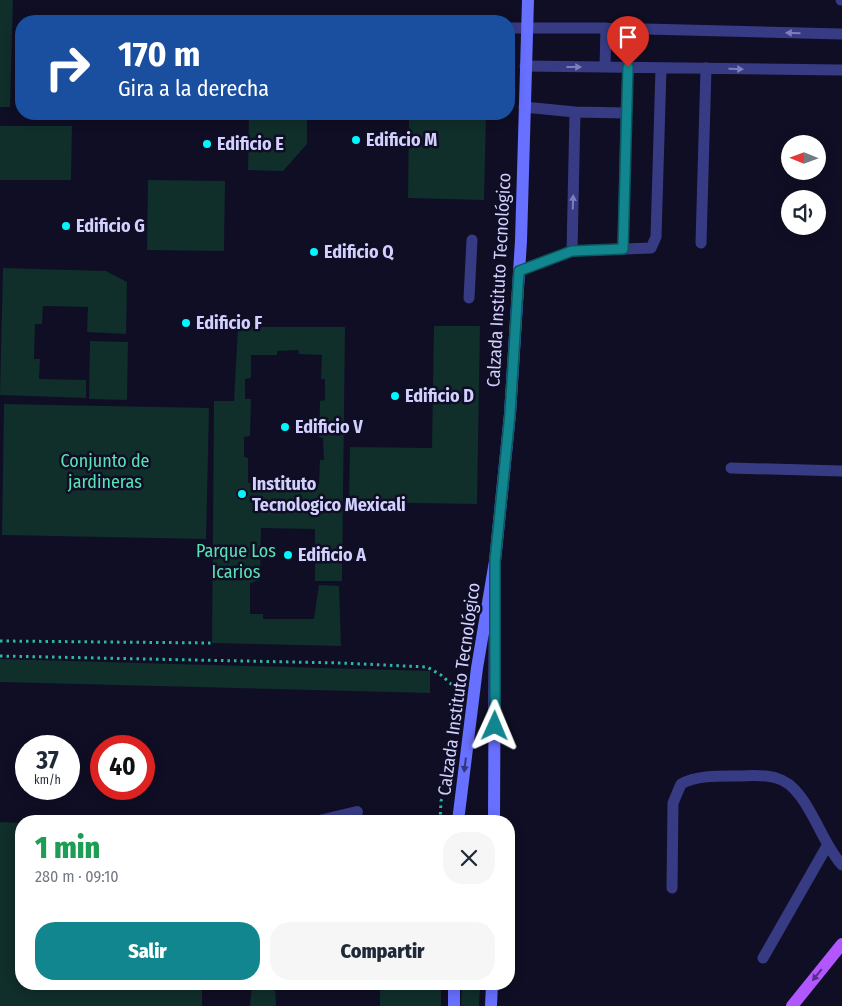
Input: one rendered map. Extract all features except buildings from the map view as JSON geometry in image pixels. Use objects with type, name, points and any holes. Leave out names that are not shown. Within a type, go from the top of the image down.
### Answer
[{"type":"main road","points":[[792,1006],[842,944]]},
{"type":"street","name":"Calzada Instituto Tecnológico","points":[[459,815],[477,668],[495,561],[510,414],[519,271],[528,0]]},
{"type":"street","name":"Calzada Instituto Tecnológico","points":[[494,815],[495,561]]},
{"type":"street","points":[[337,815],[357,812]]},
{"type":"street","points":[[454,990],[454,1006]]},
{"type":"street","points":[[491,1006],[492,990]]},
{"type":"lane","points":[[515,28],[606,28],[842,34]]},
{"type":"lane","points":[[605,67],[606,28]]},
{"type":"lane","points":[[525,66],[842,70]]},
{"type":"lane","points":[[623,249],[628,67]]},
{"type":"lane","points":[[519,271],[572,251],[652,248],[656,237],[661,68]]},
{"type":"lane","points":[[701,243],[706,68]]},
{"type":"lane","points":[[524,107],[574,112],[626,113]]},
{"type":"lane","points":[[572,251],[574,112]]},
{"type":"lane","points":[[469,298],[472,240]]},
{"type":"lane","points":[[731,468],[842,471]]},
{"type":"lane","points":[[672,888],[673,803],[677,790],[687,781],[723,776],[761,775],[787,782],[807,807],[827,846],[842,865]]},
{"type":"lane","points":[[762,958],[827,846]]},
{"type":"path","points":[[0,641],[212,643]]},
{"type":"path","points":[[0,656],[341,663],[427,667],[450,682],[462,697]]},
{"type":"path","points":[[440,815],[441,801],[447,787]]},
{"type":"green space","points":[[0,0],[13,0],[10,107],[0,107]]},
{"type":"green space","points":[[249,120],[307,120],[307,144],[283,171],[248,170]]},
{"type":"green space","points":[[409,120],[486,120],[484,200],[408,198]]},
{"type":"green space","points":[[0,126],[72,126],[71,180],[0,180]]},
{"type":"green space","points":[[148,180],[225,181],[224,251],[147,250]]},
{"type":"green space","points":[[3,268],[106,271],[127,282],[126,334],[87,332],[88,307],[43,306],[42,324],[35,324],[34,359],[40,359],[39,379],[86,380],[86,398],[0,395]]},
{"type":"green space","points":[[434,326],[480,326],[477,504],[349,502],[350,447],[432,448]]},
{"type":"green space","name":"Parque Los Icarios","points":[[238,327],[345,327],[342,581],[315,581],[315,529],[261,528],[260,580],[250,583],[250,614],[263,614],[263,619],[314,619],[319,585],[339,586],[341,646],[212,643],[214,401],[234,401]],"holes":[[[298,350],[299,354],[322,355],[321,379],[325,379],[325,400],[320,401],[319,437],[323,438],[324,460],[320,460],[319,484],[294,484],[294,489],[272,489],[271,483],[248,483],[248,458],[244,457],[244,437],[250,436],[251,399],[245,399],[245,379],[251,378],[251,355],[277,355],[277,351]]]},
{"type":"green space","points":[[90,341],[128,342],[127,400],[89,399]]},
{"type":"green space","name":"Conjunto de jardineras","points":[[4,404],[209,408],[206,539],[2,535]]},
{"type":"green space","points":[[0,659],[430,671],[430,693],[0,682]]},
{"type":"green space","points":[[0,822],[15,823],[15,990],[202,990],[202,1006],[0,1006]]},
{"type":"green space","points":[[251,990],[275,990],[276,1006],[250,1006]]},
{"type":"green space","points":[[380,990],[441,990],[441,1006],[380,1006]]},
{"type":"green space","points":[[462,990],[480,990],[479,1006],[461,1006]]},
{"type":"place","name":"Edificio M","points":[[356,140]]},
{"type":"place","name":"Edificio E","points":[[207,144]]},
{"type":"place","name":"Edificio G","points":[[66,226]]},
{"type":"place","name":"Edificio Q","points":[[314,252]]},
{"type":"place","name":"Edificio F","points":[[186,323]]},
{"type":"place","name":"Edificio D","points":[[395,396]]},
{"type":"place","name":"Edificio V","points":[[285,427]]},
{"type":"place","name":"Instituto Tecnologico Mexicali","points":[[242,494]]},
{"type":"place","name":"Edificio A","points":[[288,555]]},
{"type":"route","points":[[495,726],[495,561],[510,414],[519,271],[572,251],[623,249],[628,67]]}]
